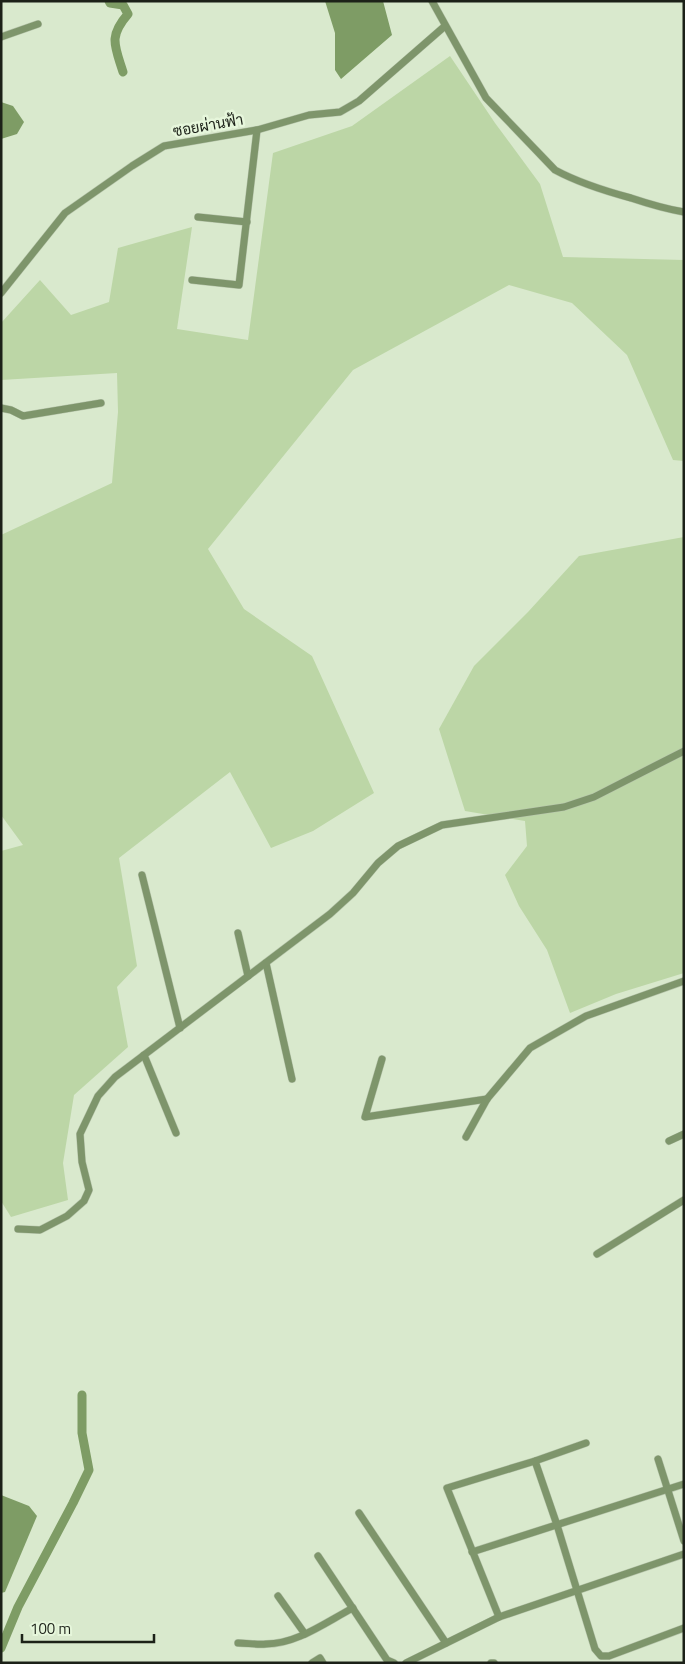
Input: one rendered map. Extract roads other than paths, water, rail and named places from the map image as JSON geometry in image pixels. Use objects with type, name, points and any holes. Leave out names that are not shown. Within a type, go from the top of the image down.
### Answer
[{"type":"street","points":[[432,1],[486,98],[555,170],[599,189],[669,210],[684,212]]},
{"type":"street","points":[[1,37],[38,24]]},
{"type":"street","name":"ซอยผ่านฟ้า","points":[[1,293],[65,213],[164,146],[257,130],[309,115],[340,112],[359,101],[445,26]]},
{"type":"street","points":[[192,280],[239,285],[257,130]]},
{"type":"street","points":[[198,217],[247,222]]},
{"type":"street","points":[[1,408],[11,410],[23,416],[101,403]]},
{"type":"street","points":[[18,1228],[40,1230],[67,1216],[84,1201],[89,1190],[82,1162],[80,1134],[98,1096],[115,1077],[330,914],[352,893],[378,863],[398,846],[442,825],[564,807],[594,797],[684,751]]},
{"type":"street","points":[[142,875],[180,1028]]},
{"type":"street","points":[[238,933],[248,976]]},
{"type":"street","points":[[266,963],[292,1079]]},
{"type":"street","points":[[466,1137],[487,1099],[530,1048],[586,1016],[684,981]]},
{"type":"street","points":[[144,1055],[176,1133]]},
{"type":"street","points":[[382,1059],[365,1117],[487,1099]]},
{"type":"street","points":[[669,1142],[684,1134]]},
{"type":"street","points":[[597,1254],[684,1200]]},
{"type":"street","points":[[498,1617],[447,1488],[586,1443]]},
{"type":"street","points":[[658,1459],[684,1541]]},
{"type":"street","points":[[535,1461],[596,1649],[601,1656],[609,1656],[684,1628]]},
{"type":"street","points":[[472,1552],[684,1484]]},
{"type":"street","points":[[359,1513],[446,1643]]},
{"type":"street","points":[[406,1663],[498,1617],[684,1554]]},
{"type":"street","points":[[318,1556],[388,1660],[394,1663]]},
{"type":"street","points":[[278,1596],[305,1634]]},
{"type":"street","points":[[238,1643],[267,1644],[287,1640],[305,1634],[353,1608]]},
{"type":"street","points":[[312,1663],[320,1658],[323,1663]]},
{"type":"waterway","points":[[109,1],[110,3],[123,5],[128,14],[118,29],[115,42],[123,72]]},
{"type":"waterway","points":[[1,1648],[18,1607],[89,1470],[82,1433],[82,1395]]}]
